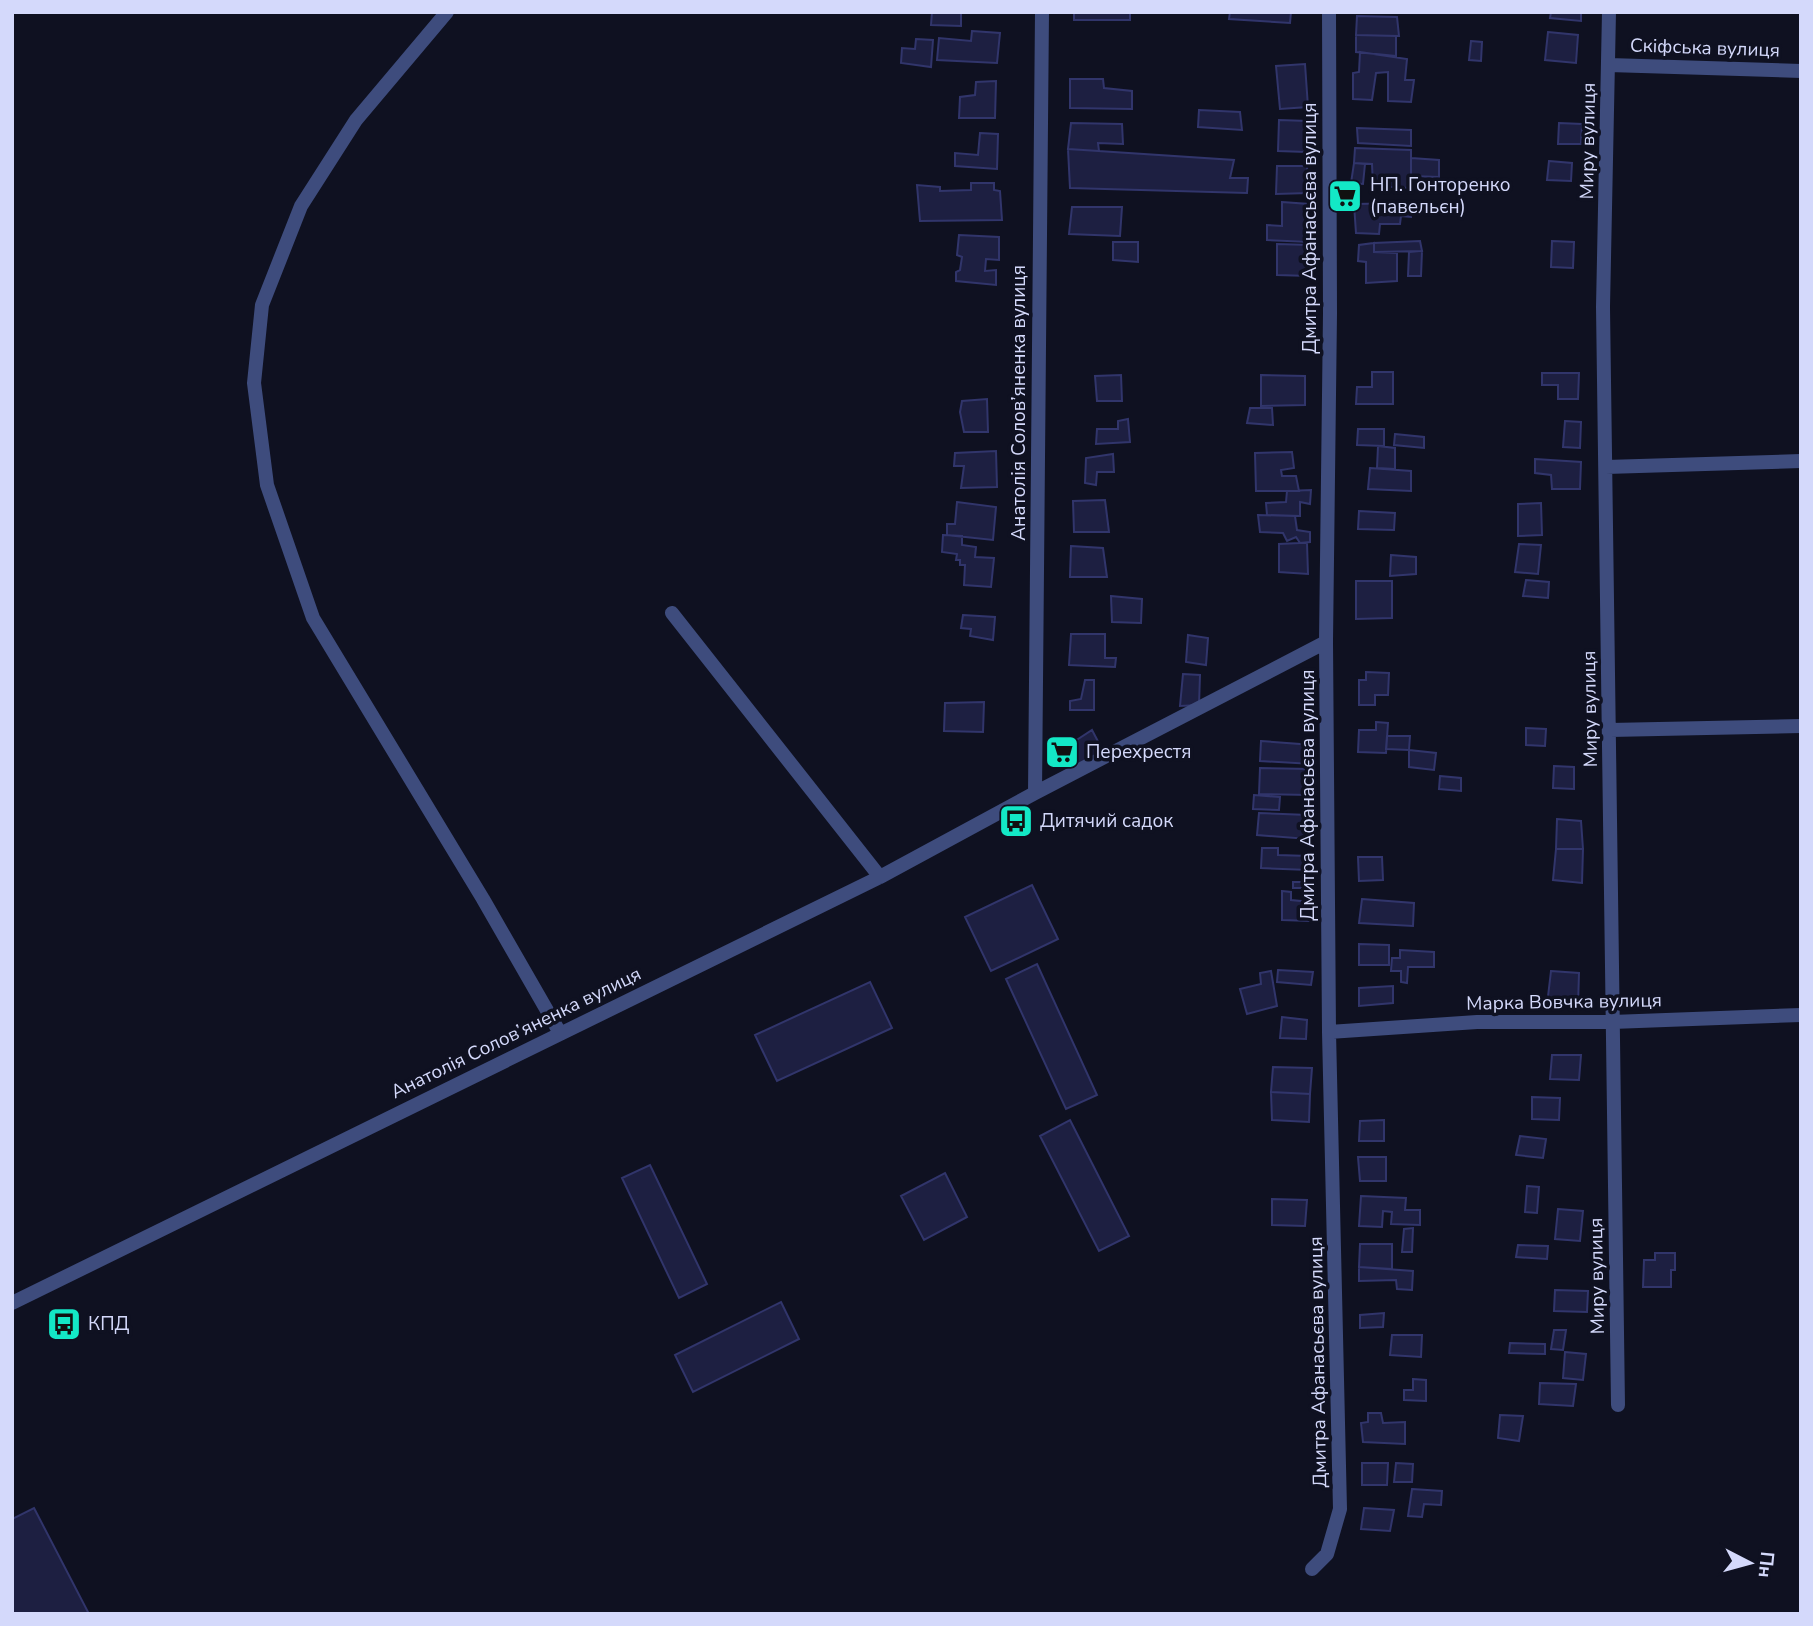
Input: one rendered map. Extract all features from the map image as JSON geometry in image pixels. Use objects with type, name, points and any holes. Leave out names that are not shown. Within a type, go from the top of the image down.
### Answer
[{"type":"street","points":[[447,12],[356,120],[301,205],[262,305],[254,383],[267,485],[313,618],[483,898],[560,1033]]},
{"type":"street","name":"Анатолія Солов’яненка вулиця","points":[[1035,793],[1042,12]]},
{"type":"street","name":"Дмитра Афанасьєва вулиця","points":[[1312,1569],[1327,1554],[1340,1509],[1329,1032],[1326,642],[1330,313],[1328,12]]},
{"type":"street","name":"Миру вулиця","points":[[1608,12],[1604,307],[1618,1405]]},
{"type":"street","name":"Скіфська вулиця","points":[[1609,65],[1801,71]]},
{"type":"street","points":[[1606,467],[1801,461]]},
{"type":"street","points":[[672,613],[880,877]]},
{"type":"street","name":"Анатолія Солов’яненка вулиця","points":[[12,1303],[880,877],[1326,642]]},
{"type":"street","points":[[1610,730],[1801,726]]},
{"type":"street","name":"Марка Вовчка вулиця","points":[[1329,1032],[1478,1022],[1612,1023],[1801,1015]]},
{"type":"building","points":[[932,12],[961,12],[961,26],[931,25]]},
{"type":"building","points":[[1074,12],[1130,12],[1130,20],[1074,20]]},
{"type":"building","points":[[1230,12],[1291,12],[1290,23],[1229,19]]},
{"type":"building","points":[[1551,12],[1581,12],[1581,21],[1550,18]]},
{"type":"building","points":[[1357,16],[1397,17],[1399,36],[1356,35]]},
{"type":"building","points":[[972,31],[1000,33],[997,63],[937,60],[939,38],[971,41]]},
{"type":"building","points":[[1548,32],[1578,35],[1576,63],[1545,60]]},
{"type":"building","points":[[1356,35],[1396,36],[1396,56],[1356,52]]},
{"type":"building","points":[[916,39],[933,40],[931,67],[901,63],[902,48],[915,49]]},
{"type":"building","points":[[1471,41],[1482,42],[1481,61],[1469,60]]},
{"type":"building","points":[[1360,52],[1407,59],[1405,80],[1414,80],[1411,102],[1388,101],[1388,72],[1376,73],[1372,100],[1353,99],[1353,73],[1359,72]]},
{"type":"building","points":[[1305,64],[1308,107],[1280,109],[1276,66]]},
{"type":"building","points":[[1070,79],[1103,79],[1104,88],[1132,91],[1132,109],[1070,108]]},
{"type":"building","points":[[996,81],[995,118],[959,118],[960,97],[975,95],[976,82]]},
{"type":"building","points":[[1199,110],[1240,112],[1242,130],[1198,127]]},
{"type":"building","points":[[1279,120],[1308,121],[1306,152],[1278,151]]},
{"type":"building","points":[[1071,123],[1122,124],[1123,144],[1098,143],[1099,151],[1068,149]]},
{"type":"building","points":[[1559,123],[1582,124],[1581,144],[1558,144]]},
{"type":"building","points":[[1357,128],[1411,130],[1411,146],[1358,143]]},
{"type":"building","points":[[980,133],[998,134],[997,169],[955,166],[955,153],[978,155]]},
{"type":"building","points":[[1355,148],[1411,150],[1411,188],[1373,186],[1372,164],[1354,163]]},
{"type":"building","points":[[1068,149],[1234,160],[1230,178],[1248,178],[1247,193],[1070,188]]},
{"type":"building","points":[[1411,158],[1439,160],[1439,177],[1411,176]]},
{"type":"building","points":[[1549,161],[1572,163],[1571,181],[1547,180]]},
{"type":"building","points":[[1354,163],[1365,164],[1363,184],[1351,183]]},
{"type":"building","points":[[1277,166],[1307,166],[1308,193],[1276,194]]},
{"type":"building","points":[[971,183],[994,183],[994,190],[1000,191],[1002,220],[920,221],[917,185],[940,187],[940,191],[971,190]]},
{"type":"building","points":[[1282,202],[1309,204],[1309,242],[1267,240],[1267,225],[1282,226]]},
{"type":"building","points":[[1412,203],[1411,217],[1401,216],[1400,224],[1380,224],[1379,234],[1356,233],[1354,204]]},
{"type":"building","points":[[1072,207],[1122,207],[1120,236],[1069,234]]},
{"type":"building","points":[[959,235],[999,237],[999,260],[986,259],[985,271],[996,270],[996,285],[956,281],[956,272],[960,270],[962,257],[957,255]]},
{"type":"building","points":[[1420,241],[1422,251],[1374,252],[1374,243]]},
{"type":"building","points":[[1552,241],[1574,242],[1573,268],[1551,267]]},
{"type":"building","points":[[1113,242],[1138,242],[1138,262],[1113,260]]},
{"type":"building","points":[[1374,243],[1374,252],[1397,253],[1397,281],[1366,283],[1366,262],[1358,261],[1359,245]]},
{"type":"building","points":[[1277,244],[1310,245],[1309,276],[1277,275]]},
{"type":"building","points":[[1422,251],[1421,276],[1408,276],[1409,252]]},
{"type":"building","points":[[1372,372],[1393,372],[1393,404],[1356,404],[1357,387],[1372,387]]},
{"type":"building","points":[[1542,373],[1579,373],[1578,399],[1558,399],[1558,385],[1542,385]]},
{"type":"building","points":[[1121,375],[1122,401],[1097,401],[1095,376]]},
{"type":"building","points":[[1261,375],[1305,376],[1305,405],[1261,406]]},
{"type":"building","points":[[987,399],[988,432],[964,432],[960,412],[962,401]]},
{"type":"building","points":[[1250,408],[1272,408],[1273,425],[1247,423]]},
{"type":"building","points":[[1128,419],[1130,442],[1096,444],[1097,429],[1118,429],[1118,421]]},
{"type":"building","points":[[1565,421],[1581,422],[1580,448],[1563,447]]},
{"type":"building","points":[[1358,429],[1384,429],[1384,446],[1357,445]]},
{"type":"building","points":[[1395,434],[1424,437],[1424,448],[1394,445]]},
{"type":"building","points":[[1378,446],[1395,448],[1395,469],[1377,468]]},
{"type":"building","points":[[996,451],[997,487],[961,488],[964,466],[954,466],[955,453]]},
{"type":"building","points":[[1292,452],[1294,468],[1281,470],[1282,476],[1296,476],[1299,491],[1256,491],[1255,453]]},
{"type":"building","points":[[1113,454],[1114,472],[1097,472],[1096,485],[1085,483],[1086,458]]},
{"type":"building","points":[[1535,459],[1581,462],[1580,489],[1552,489],[1551,475],[1535,473]]},
{"type":"building","points":[[1370,468],[1411,471],[1411,491],[1368,489]]},
{"type":"building","points":[[1311,490],[1310,504],[1300,502],[1300,516],[1267,515],[1266,503],[1286,502],[1287,491]]},
{"type":"building","points":[[1105,500],[1109,532],[1074,532],[1073,501]]},
{"type":"building","points":[[957,502],[996,507],[993,540],[947,535],[947,524],[955,524]]},
{"type":"building","points":[[1541,503],[1542,535],[1518,536],[1518,504]]},
{"type":"building","points":[[1359,511],[1395,513],[1394,530],[1358,529]]},
{"type":"building","points":[[1258,515],[1295,516],[1297,530],[1310,532],[1310,542],[1300,543],[1296,537],[1287,541],[1283,533],[1260,532]]},
{"type":"building","points":[[943,535],[962,536],[962,545],[976,547],[975,557],[994,558],[991,587],[964,585],[965,565],[960,565],[960,560],[956,560],[957,554],[942,552]]},
{"type":"building","points":[[1307,543],[1308,574],[1279,572],[1279,544]]},
{"type":"building","points":[[1519,544],[1541,545],[1538,574],[1515,572]]},
{"type":"building","points":[[1071,546],[1103,548],[1107,577],[1070,577]]},
{"type":"building","points":[[1391,555],[1416,557],[1416,574],[1390,576]]},
{"type":"building","points":[[1526,580],[1549,582],[1548,598],[1523,596]]},
{"type":"building","points":[[1356,581],[1392,581],[1392,618],[1356,619]]},
{"type":"building","points":[[1111,596],[1142,599],[1141,623],[1112,622]]},
{"type":"building","points":[[963,615],[995,617],[993,640],[970,636],[971,629],[961,628]]},
{"type":"building","points":[[1071,634],[1105,634],[1105,658],[1116,658],[1115,667],[1069,665]]},
{"type":"building","points":[[1188,635],[1208,638],[1206,665],[1186,662]]},
{"type":"building","points":[[1366,672],[1389,673],[1388,695],[1375,695],[1375,705],[1359,705],[1359,680],[1366,680]]},
{"type":"building","points":[[1183,674],[1200,675],[1199,705],[1180,706]]},
{"type":"building","points":[[1085,680],[1094,680],[1094,710],[1070,710],[1070,701],[1081,699]]},
{"type":"building","points":[[984,702],[983,732],[944,731],[945,703]]},
{"type":"building","points":[[1376,722],[1388,723],[1386,753],[1358,752],[1359,730],[1376,730]]},
{"type":"building","points":[[1526,728],[1546,729],[1545,746],[1526,745]]},
{"type":"building","points":[[1092,730],[1103,751],[1078,766],[1066,747]]},
{"type":"building","points":[[1387,736],[1410,736],[1409,750],[1386,749]]},
{"type":"building","points":[[1261,741],[1313,745],[1312,764],[1260,761]]},
{"type":"building","points":[[1409,750],[1436,753],[1434,770],[1409,767]]},
{"type":"building","points":[[1554,766],[1574,767],[1574,789],[1553,788]]},
{"type":"building","points":[[1260,768],[1311,769],[1310,795],[1259,794]]},
{"type":"building","points":[[1440,776],[1461,778],[1461,791],[1439,789]]},
{"type":"building","points":[[1254,795],[1280,797],[1279,810],[1253,809]]},
{"type":"building","points":[[1259,813],[1308,815],[1308,839],[1257,835]]},
{"type":"building","points":[[1557,819],[1581,821],[1583,849],[1556,849]]},
{"type":"building","points":[[1262,848],[1278,848],[1278,855],[1308,856],[1308,870],[1261,868]]},
{"type":"building","points":[[1556,849],[1583,849],[1582,883],[1553,880]]},
{"type":"building","points":[[1358,857],[1382,857],[1383,880],[1359,881]]},
{"type":"building","points":[[1293,882],[1312,882],[1312,897],[1303,897],[1303,888],[1293,888]]},
{"type":"building","points":[[1032,885],[1058,939],[991,971],[965,917]]},
{"type":"building","points":[[1282,891],[1291,892],[1291,900],[1311,902],[1310,921],[1282,920]]},
{"type":"building","points":[[1362,899],[1414,903],[1413,926],[1359,923]]},
{"type":"building","points":[[1359,944],[1389,945],[1389,965],[1359,965]]},
{"type":"building","points":[[1400,950],[1434,952],[1434,967],[1408,967],[1407,983],[1401,982],[1401,971],[1391,971],[1392,958],[1400,958]]},
{"type":"building","points":[[1037,964],[1097,1095],[1066,1109],[1006,979]]},
{"type":"building","points":[[1278,970],[1313,972],[1311,985],[1277,982]]},
{"type":"building","points":[[1271,971],[1277,1006],[1247,1014],[1240,989],[1261,984],[1260,973]]},
{"type":"building","points":[[1551,971],[1579,973],[1578,1006],[1547,1005]]},
{"type":"building","points":[[870,982],[892,1028],[777,1081],[755,1035]]},
{"type":"building","points":[[1393,986],[1393,1003],[1359,1006],[1359,988]]},
{"type":"building","points":[[1282,1017],[1307,1020],[1306,1039],[1280,1038]]},
{"type":"building","points":[[1552,1055],[1581,1055],[1579,1080],[1550,1079]]},
{"type":"building","points":[[1273,1067],[1312,1068],[1310,1094],[1271,1092]]},
{"type":"building","points":[[1271,1092],[1310,1094],[1309,1122],[1272,1120]]},
{"type":"building","points":[[1532,1097],[1560,1098],[1559,1120],[1532,1119]]},
{"type":"building","points":[[1070,1120],[1129,1236],[1099,1251],[1040,1136]]},
{"type":"building","points":[[1384,1120],[1384,1141],[1359,1141],[1360,1121]]},
{"type":"building","points":[[1520,1136],[1546,1139],[1543,1158],[1516,1155]]},
{"type":"building","points":[[1358,1157],[1386,1157],[1386,1181],[1360,1181]]},
{"type":"building","points":[[650,1165],[707,1284],[679,1298],[622,1178]]},
{"type":"building","points":[[945,1173],[967,1217],[924,1240],[901,1196]]},
{"type":"building","points":[[1527,1186],[1539,1187],[1537,1213],[1525,1212]]},
{"type":"building","points":[[1361,1196],[1406,1198],[1405,1210],[1420,1210],[1420,1225],[1391,1224],[1392,1212],[1383,1211],[1382,1227],[1359,1226]]},
{"type":"building","points":[[1272,1199],[1307,1200],[1305,1226],[1272,1225]]},
{"type":"building","points":[[1558,1209],[1583,1211],[1580,1241],[1555,1239]]},
{"type":"building","points":[[1413,1228],[1412,1252],[1402,1252],[1404,1229]]},
{"type":"building","points":[[1360,1244],[1392,1244],[1392,1269],[1359,1267]]},
{"type":"building","points":[[1518,1245],[1548,1246],[1547,1259],[1516,1257]]},
{"type":"building","points":[[1655,1253],[1675,1253],[1671,1287],[1643,1287],[1644,1260],[1655,1260]]},
{"type":"building","points":[[1359,1267],[1413,1271],[1412,1290],[1397,1289],[1396,1280],[1359,1281]]},
{"type":"building","points":[[1555,1290],[1588,1291],[1587,1312],[1554,1311]]},
{"type":"building","points":[[781,1302],[799,1339],[693,1392],[675,1355]]},
{"type":"building","points":[[1384,1313],[1383,1327],[1360,1328],[1360,1315]]},
{"type":"building","points":[[1554,1330],[1566,1330],[1563,1350],[1551,1349]]},
{"type":"building","points":[[1392,1335],[1422,1335],[1421,1357],[1390,1355]]},
{"type":"building","points":[[1510,1343],[1545,1344],[1545,1354],[1509,1353]]},
{"type":"building","points":[[1565,1352],[1586,1354],[1583,1380],[1563,1378]]},
{"type":"building","points":[[1413,1379],[1426,1380],[1426,1401],[1404,1400],[1404,1390],[1413,1390]]},
{"type":"building","points":[[1540,1383],[1576,1384],[1573,1406],[1539,1404]]},
{"type":"building","points":[[1368,1413],[1381,1413],[1383,1423],[1405,1422],[1405,1444],[1363,1442],[1361,1423],[1368,1422]]},
{"type":"building","points":[[1500,1415],[1523,1416],[1519,1441],[1498,1438]]},
{"type":"building","points":[[1362,1463],[1388,1463],[1387,1485],[1362,1485]]},
{"type":"building","points":[[1396,1463],[1413,1464],[1412,1482],[1394,1482]]},
{"type":"building","points":[[1412,1489],[1442,1491],[1441,1505],[1424,1504],[1422,1517],[1408,1516]]},
{"type":"building","points":[[34,1508],[89,1614],[12,1614],[12,1519]]},
{"type":"building","points":[[1364,1508],[1394,1510],[1390,1531],[1361,1529]]},
{"type":"place","name":"НП. Гонторенко (павельєн)","points":[[1345,196]]},
{"type":"place","name":"Перехрестя","points":[[1062,752]]},
{"type":"place","name":"Дитячий садок","points":[[1016,821]]},
{"type":"place","name":"КПД","points":[[64,1324]]}]
